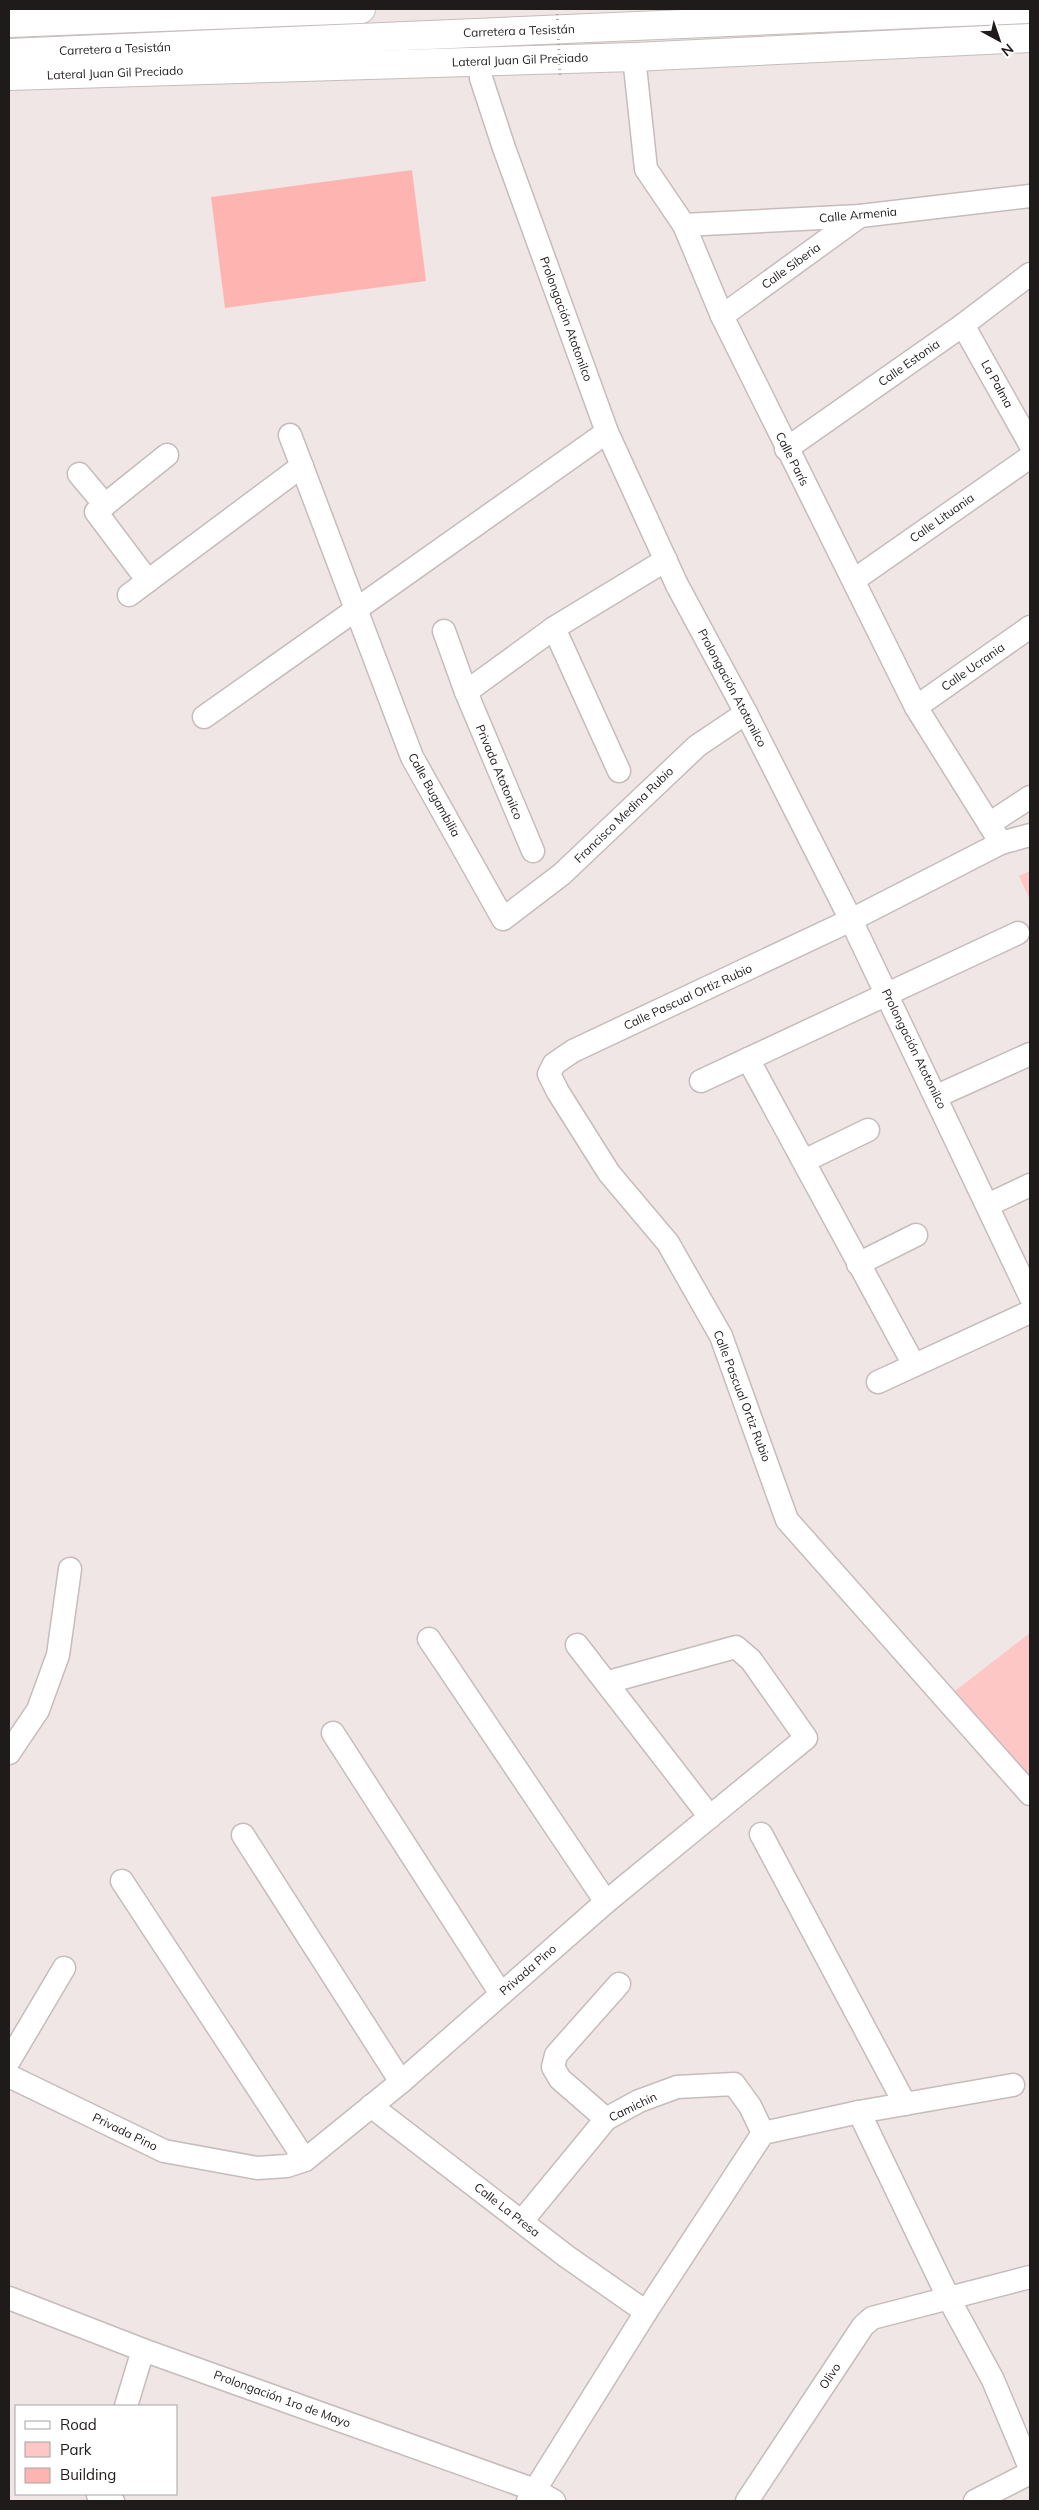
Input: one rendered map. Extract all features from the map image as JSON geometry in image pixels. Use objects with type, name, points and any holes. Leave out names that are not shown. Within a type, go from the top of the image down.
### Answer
[{"type":"main road","points":[[9,23],[361,9]]},
{"type":"main road","name":"Carretera a Tesistán","points":[[9,53],[1030,9]]},
{"type":"main road","name":"Lateral Juan Gil Preciado","points":[[9,76],[634,57],[1030,38]]},
{"type":"street","name":"Calle París","points":[[634,57],[646,169],[684,226],[722,316],[786,449],[854,580],[916,707],[1001,844]]},
{"type":"street","name":"Prolongación Atotonilco","points":[[480,62],[481,78],[504,148],[608,432],[666,560],[852,920],[937,1096],[1030,1296]]},
{"type":"street","name":"Calle Armenia","points":[[684,226],[860,216],[1030,196]]},
{"type":"street","name":"Calle Siberia","points":[[722,316],[860,216]]},
{"type":"street","name":"Calle Estonia","points":[[786,449],[963,325],[1030,274]]},
{"type":"street","name":"La Palma","points":[[963,325],[1030,444]]},
{"type":"street","points":[[204,718],[608,432]]},
{"type":"street","name":"Calle Bugambilia","points":[[290,435],[412,757],[503,919]]},
{"type":"street","points":[[148,581],[96,512],[167,455]]},
{"type":"street","name":"Calle Lituania","points":[[854,580],[1030,457]]},
{"type":"street","points":[[129,595],[302,466]]},
{"type":"street","points":[[79,474],[105,505]]},
{"type":"street","points":[[466,692],[554,628],[666,560]]},
{"type":"street","name":"Calle Ucrania","points":[[916,707],[1030,627]]},
{"type":"street","points":[[554,628],[619,770]]},
{"type":"street","name":"Privada Atotonilco","points":[[444,631],[466,692],[533,851]]},
{"type":"street","name":"Francisco Medina Rubio","points":[[503,919],[562,874],[697,746],[746,713]]},
{"type":"street","points":[[989,824],[1030,797]]},
{"type":"street","name":"Calle Pascual Ortiz Rubio","points":[[1030,835],[1001,844],[852,920],[573,1051],[554,1064],[549,1074],[558,1092],[609,1172],[668,1243],[721,1336],[787,1520],[1030,1794]]},
{"type":"street","points":[[700,1081],[1018,933]]},
{"type":"street","points":[[937,1096],[1030,1054]]},
{"type":"street","points":[[748,1059],[914,1365]]},
{"type":"street","points":[[804,1161],[868,1130]]},
{"type":"street","points":[[988,1205],[1030,1185]]},
{"type":"street","points":[[858,1264],[916,1235]]},
{"type":"street","points":[[878,1382],[1030,1312]]},
{"type":"street","points":[[9,1753],[38,1710],[58,1655],[70,1569]]},
{"type":"street","points":[[429,1639],[606,1902]]},
{"type":"street","points":[[577,1645],[608,1682],[710,1818]]},
{"type":"street","name":"Privada Pino","points":[[9,2076],[164,2151],[257,2168],[288,2166],[304,2160],[401,2082],[606,1902],[806,1738],[751,1660],[736,1648],[608,1682]]},
{"type":"street","points":[[333,1733],[501,1994]]},
{"type":"street","points":[[761,1834],[905,2104]]},
{"type":"street","points":[[243,1835],[401,2082]]},
{"type":"street","points":[[122,1881],[304,2160]]},
{"type":"street","points":[[9,2061],[64,1968]]},
{"type":"street","points":[[606,2118],[560,2079],[553,2066],[556,2055],[619,1984]]},
{"type":"street","name":"Camichin","points":[[522,2221],[606,2118],[639,2101],[676,2087],[734,2084],[750,2106],[763,2132]]},
{"type":"street","points":[[539,2497],[646,2312],[763,2132],[860,2112],[1013,2085]]},
{"type":"street","name":"Calle La Presa","points":[[371,2106],[566,2256],[646,2312]]},
{"type":"street","points":[[860,2112],[949,2299],[993,2380],[1030,2468]]},
{"type":"street","name":"Olivo","points":[[747,2501],[863,2326],[872,2318],[1030,2277]]},
{"type":"street","name":"Prolongación 1ro de Mayo","points":[[9,2298],[143,2350],[539,2497]]},
{"type":"street","points":[[126,2405],[143,2350]]},
{"type":"street","points":[[975,2501],[1030,2473]]},
{"type":"path","points":[[558,9],[560,75]]},
{"type":"green space","points":[[1030,871],[1030,900],[1019,876]]},
{"type":"green space","points":[[1030,1633],[1030,1805],[951,1694]]},
{"type":"building","points":[[412,170],[426,281],[225,308],[211,197]]}]
